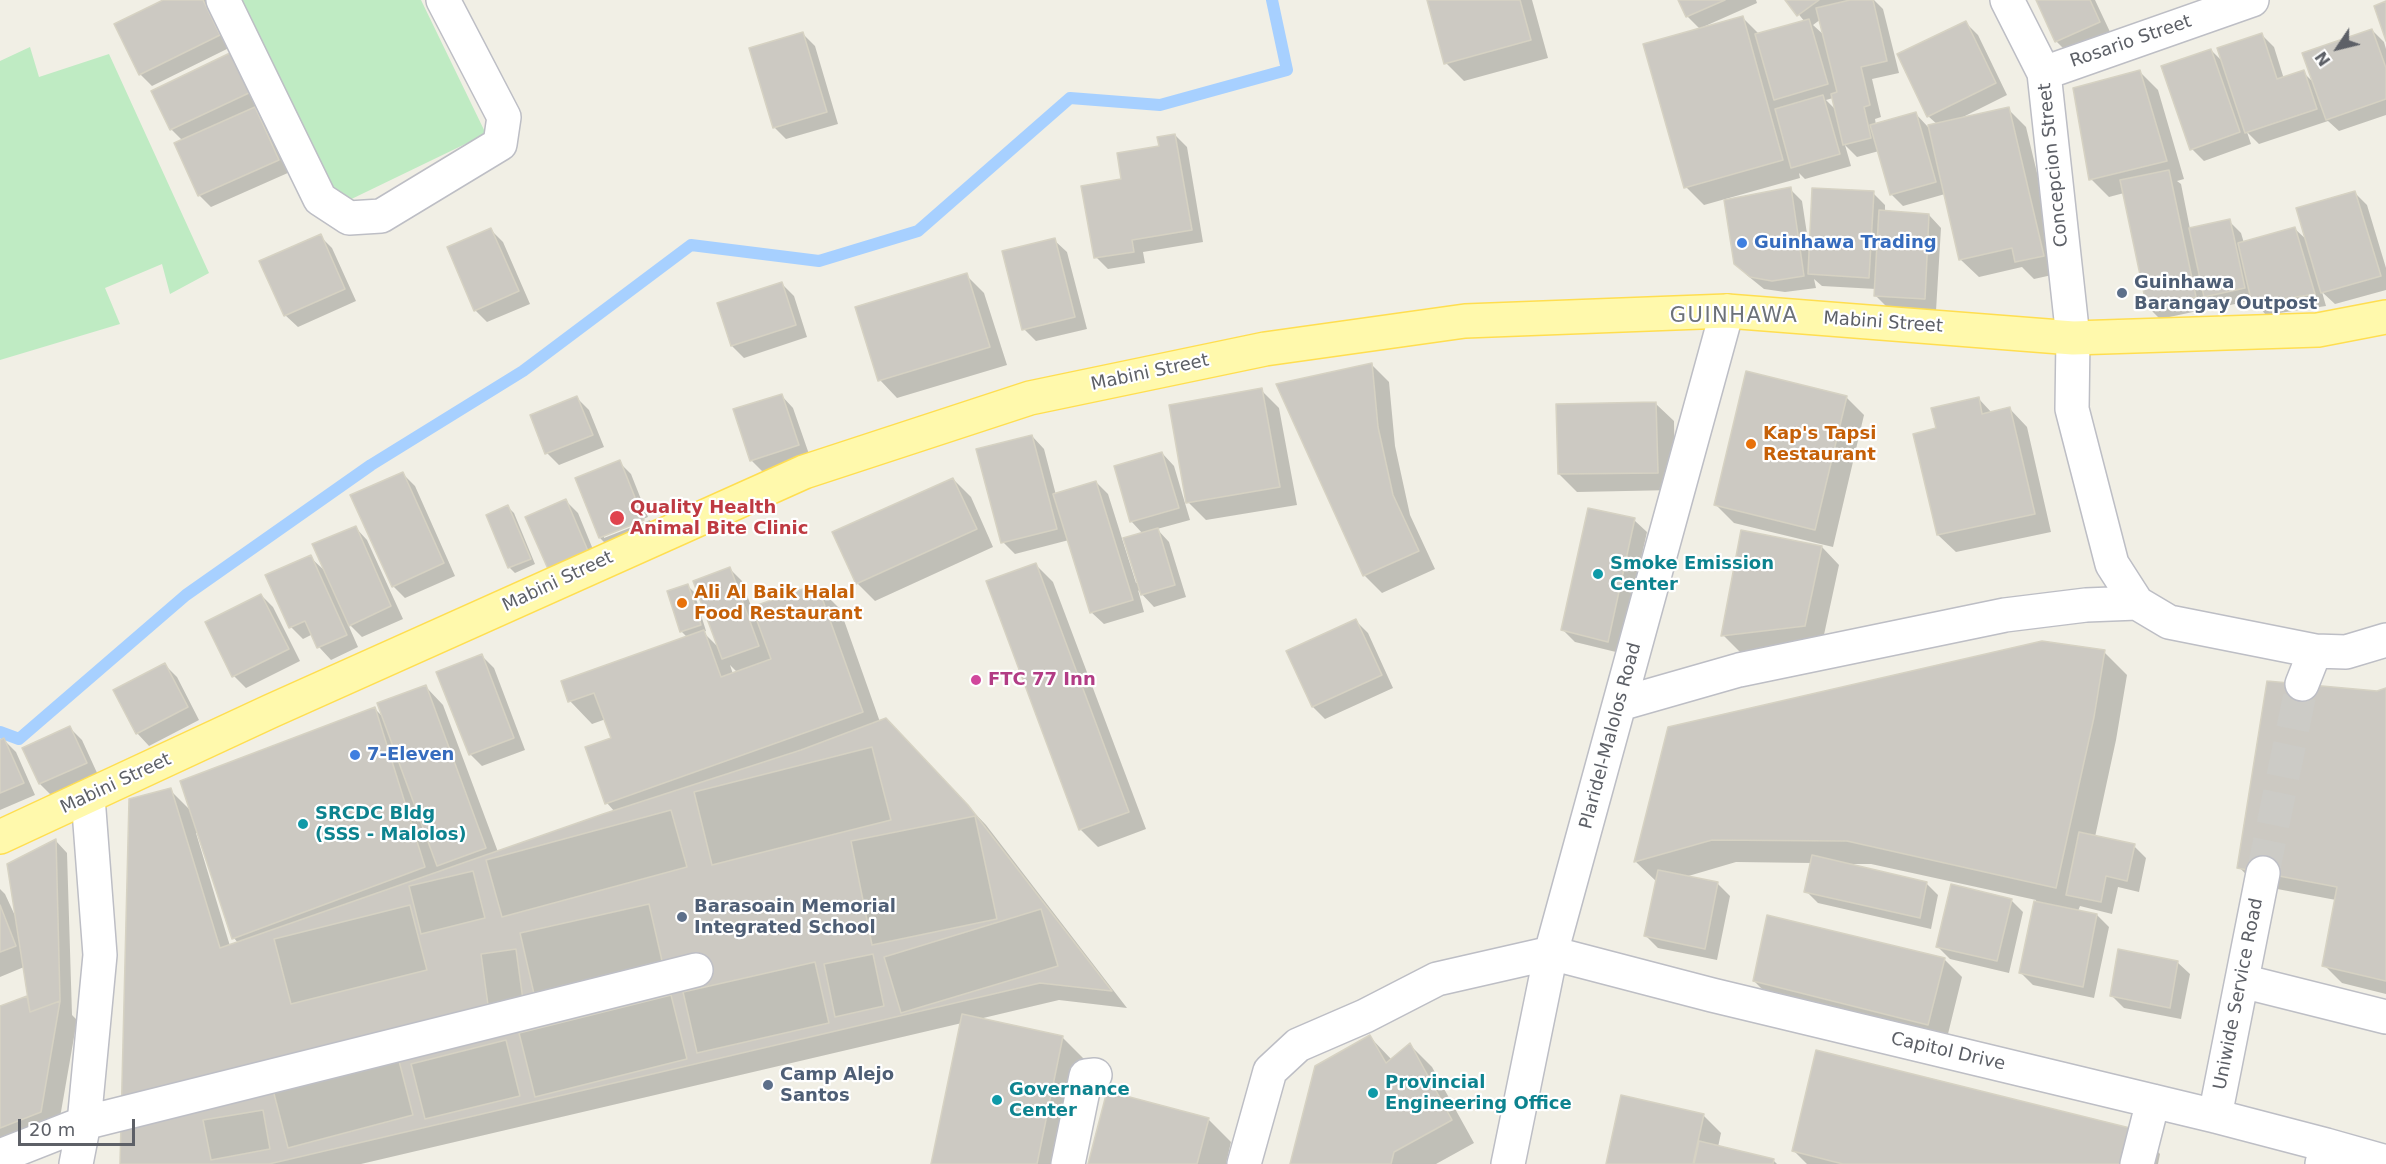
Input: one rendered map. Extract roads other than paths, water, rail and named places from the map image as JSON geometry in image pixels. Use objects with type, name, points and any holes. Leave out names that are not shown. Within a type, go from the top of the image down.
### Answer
[{"type":"main road","name":"Mabini Street","points":[[0,837],[271,711],[804,472],[1030,399],[1265,349],[1465,321],[1727,311],[2073,338],[2318,330],[2386,317]]},
{"type":"street","points":[[223,0],[320,199],[350,218],[381,216],[500,144],[504,117],[443,0]]},
{"type":"street","name":"Concepcion Street","points":[[2007,0],[2044,72],[2073,338],[2072,409],[2112,564],[2137,603]]},
{"type":"street","name":"Rosario Street","points":[[2044,72],[2252,0]]},
{"type":"street","name":"Plaridel-Malolos Road","points":[[1508,1164],[1551,953],[1727,311]]},
{"type":"street","points":[[1620,704],[1739,670],[2005,615],[2086,605],[2137,603],[2169,622],[2315,651],[2346,652],[2386,640]]},
{"type":"street","points":[[2302,684],[2315,651]]},
{"type":"street","points":[[76,1164],[84,1122],[100,955],[88,797]]},
{"type":"street","name":"Uniwide Service Road","points":[[2215,1116],[2263,873]]},
{"type":"street","points":[[1244,1164],[1270,1071],[1298,1046],[1365,1016],[1437,979],[1551,953]]},
{"type":"street","name":"Capitol Drive","points":[[1551,953],[1712,995],[2215,1116],[2324,1155],[2386,1161]]},
{"type":"street","points":[[0,1156],[84,1122],[696,970]]},
{"type":"street","points":[[2242,981],[2386,1017]]},
{"type":"street","points":[[1068,1164],[1086,1076],[1095,1075]]},
{"type":"street","points":[[2137,1164],[2153,1101]]},
{"type":"waterway","points":[[0,732],[19,739],[186,595],[371,465],[523,371],[691,245],[819,261],[918,231],[1070,98],[1160,105],[1287,70],[1272,0]]},
{"type":"tunnel","points":[[2263,873],[2302,684]]},
{"type":"place","name":"Guinhawa Trading","points":[[1742,243]]},
{"type":"place","name":"Guinhawa Barangay Outpost","points":[[2122,293]]},
{"type":"place","name":"Kap's Tapsi Restaurant","points":[[1751,444]]},
{"type":"place","name":"Quality Health Animal Bite Clinic","points":[[617,518]]},
{"type":"place","name":"Smoke Emission Center","points":[[1598,574]]},
{"type":"place","name":"Ali Al Baik Halal Food Restaurant","points":[[682,603]]},
{"type":"place","name":"FTC 77 Inn","points":[[976,680]]},
{"type":"place","name":"7-Eleven","points":[[355,755]]},
{"type":"place","name":"SRCDC Bldg (SSS - Malolos)","points":[[303,824]]},
{"type":"place","name":"Barasoain Memorial Integrated School","points":[[682,917]]},
{"type":"place","name":"Camp Alejo Santos","points":[[768,1085]]},
{"type":"place","name":"Provincial Engineering Office","points":[[1373,1093]]},
{"type":"place","name":"Governance Center","points":[[997,1100]]},
{"type":"district","name":"GUINHAWA","points":[[1734,317]]}]
